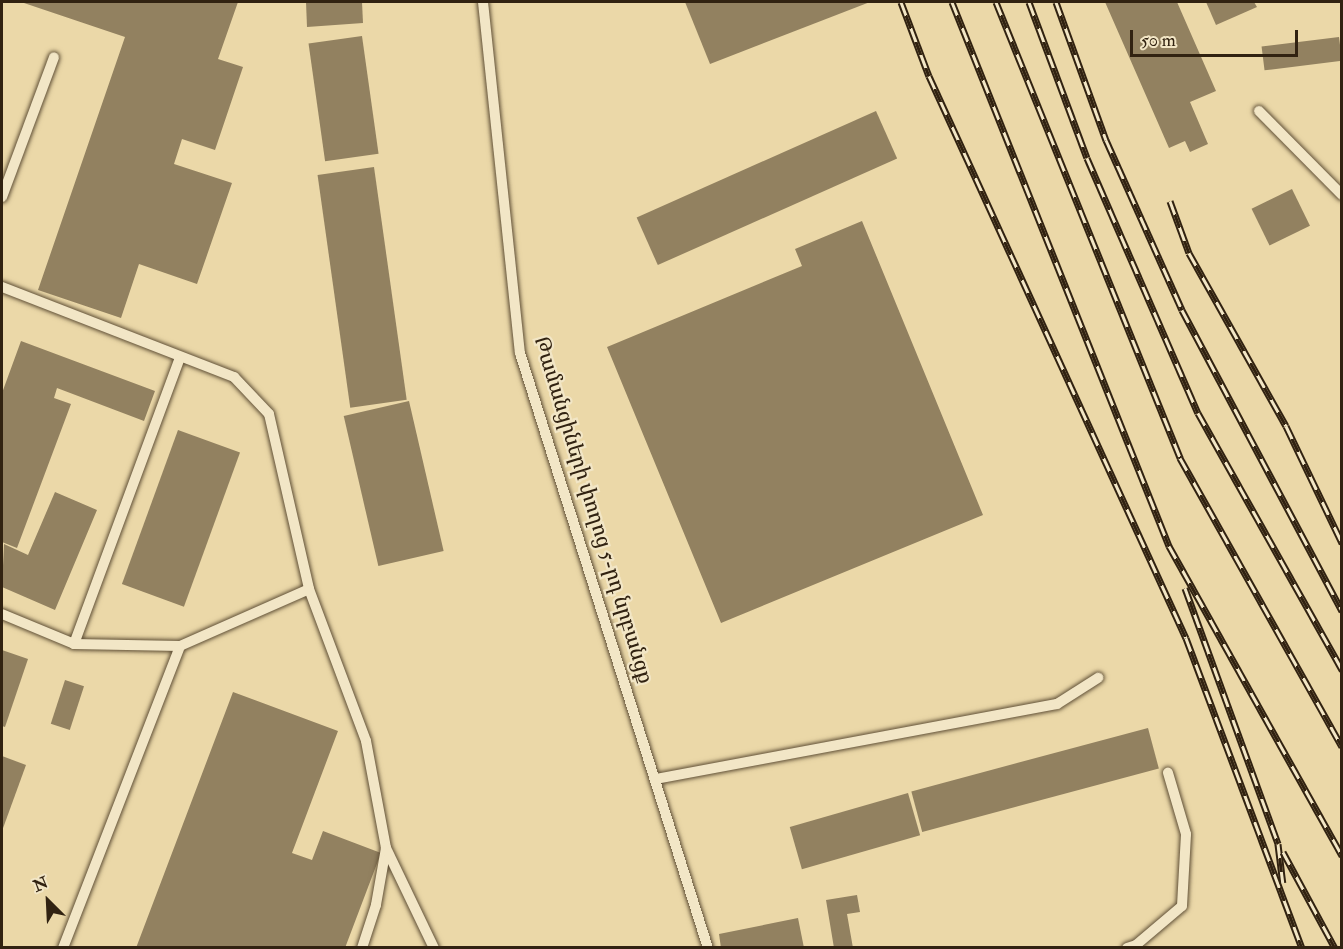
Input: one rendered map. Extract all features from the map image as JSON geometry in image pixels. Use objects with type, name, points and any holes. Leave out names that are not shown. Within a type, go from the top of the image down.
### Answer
[{"type":"lane","name":"Թամանցիների փողոց 5-րդ նրբանցք","points":[[483,2],[520,353],[708,948]]},
{"type":"lane","points":[[2,197],[54,57]]},
{"type":"lane","points":[[1259,111],[1341,195]]},
{"type":"lane","points":[[2,287],[180,358],[234,377],[269,414],[309,588],[366,741],[386,848],[434,948]]},
{"type":"lane","points":[[74,644],[180,358]]},
{"type":"lane","points":[[2,614],[74,644],[180,646],[309,588]]},
{"type":"lane","points":[[63,948],[180,646]]},
{"type":"lane","points":[[656,779],[1057,704],[1098,678]]},
{"type":"lane","points":[[1127,948],[1136,945],[1182,906],[1186,834],[1168,773]]},
{"type":"lane","points":[[362,948],[376,905],[386,848]]},
{"type":"building","points":[[21,2],[238,2],[218,59],[243,67],[215,150],[182,139],[174,164],[232,183],[197,284],[139,264],[121,318],[38,290],[125,37]]},
{"type":"building","points":[[306,2],[362,2],[363,23],[307,27]]},
{"type":"building","points":[[685,2],[870,2],[710,64]]},
{"type":"building","points":[[1105,2],[1177,2],[1216,91],[1190,102],[1208,144],[1190,152],[1185,141],[1169,148]]},
{"type":"building","points":[[1206,2],[1254,2],[1257,7],[1216,25]]},
{"type":"building","points":[[362,36],[379,154],[325,161],[309,44]]},
{"type":"building","points":[[1339,37],[1342,61],[1265,70],[1262,47]]},
{"type":"building","points":[[876,111],[897,159],[658,265],[637,218]]},
{"type":"building","points":[[374,167],[407,400],[350,408],[318,175]]},
{"type":"building","points":[[1292,189],[1310,226],[1270,246],[1252,209]]},
{"type":"building","points":[[862,221],[983,515],[721,623],[607,347],[802,266],[795,249]]},
{"type":"building","points":[[21,341],[155,391],[144,421],[57,388],[54,398],[71,404],[17,548],[2,542],[2,393]]},
{"type":"building","points":[[409,401],[444,551],[378,566],[344,416]]},
{"type":"building","points":[[178,430],[240,453],[184,607],[122,584]]},
{"type":"building","points":[[55,492],[97,510],[55,610],[2,587],[4,544],[28,555]]},
{"type":"building","points":[[2,650],[28,659],[5,727],[2,726]]},
{"type":"building","points":[[65,680],[84,686],[70,730],[51,724]]},
{"type":"building","points":[[233,692],[338,731],[292,853],[312,860],[323,831],[381,853],[345,948],[136,948]]},
{"type":"building","points":[[1148,728],[1159,769],[922,832],[911,791]]},
{"type":"building","points":[[2,756],[26,765],[2,831]]},
{"type":"building","points":[[908,793],[920,835],[802,869],[790,827]]},
{"type":"building","points":[[857,895],[860,912],[847,914],[853,948],[834,948],[826,900]]},
{"type":"building","points":[[798,918],[804,948],[721,948],[719,934]]},
{"type":"railway","points":[[901,2],[929,76],[1186,638],[1302,948]]},
{"type":"railway","points":[[952,2],[1169,546],[1342,856]]},
{"type":"railway","points":[[996,2],[1180,458],[1342,747]]},
{"type":"railway","points":[[1029,2],[1087,158],[1198,413],[1342,670]]},
{"type":"railway","points":[[1056,2],[1106,140],[1182,310],[1342,611]]},
{"type":"railway","points":[[1170,201],[1189,253],[1286,426],[1342,543]]},
{"type":"railway","points":[[1185,588],[1278,844],[1283,883]]},
{"type":"railway","points":[[1283,852],[1335,948]]}]
